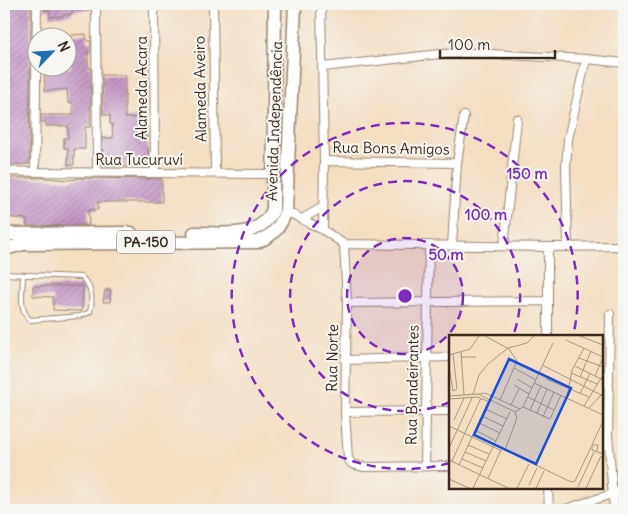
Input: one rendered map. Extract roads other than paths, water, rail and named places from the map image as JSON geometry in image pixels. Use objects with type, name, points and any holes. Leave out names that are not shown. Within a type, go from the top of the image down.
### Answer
[{"type":"main road","name":"Avenida Independência","points":[[4,234],[248,232],[264,223],[273,210],[275,4]]},
{"type":"main road","name":"Avenida Independência","points":[[4,249],[24,244],[257,242],[275,233],[281,226],[286,211],[295,4]]},
{"type":"street","points":[[35,172],[37,4]]},
{"type":"street","points":[[96,4],[97,173]]},
{"type":"street","name":"Alameda Acara","points":[[154,4],[155,173]]},
{"type":"street","name":"Alameda Aveiro","points":[[213,4],[215,173]]},
{"type":"street","points":[[321,4],[324,161],[323,230]]},
{"type":"street","points":[[323,67],[440,54],[470,53],[586,59],[624,63]]},
{"type":"street","points":[[568,247],[566,166],[568,139],[586,59]]},
{"type":"street","points":[[452,246],[457,163],[464,116]]},
{"type":"street","points":[[504,246],[517,120]]},
{"type":"street","name":"Rua Bons Amigos","points":[[324,161],[457,163]]},
{"type":"street","name":"Rua Tucuruví","points":[[4,171],[274,174]]},
{"type":"street","points":[[302,219],[323,207]]},
{"type":"street","points":[[286,211],[323,230],[344,244],[548,247],[624,246]]},
{"type":"street","name":"Rua Norte","points":[[344,244],[347,303],[345,412],[348,460],[358,466],[425,466]]},
{"type":"street","name":"Rua Bandeirantes","points":[[425,466],[429,245]]},
{"type":"street","points":[[548,247],[548,335]]},
{"type":"street","points":[[347,303],[548,301]]},
{"type":"street","points":[[610,314],[608,434],[614,510]]},
{"type":"street","points":[[345,360],[449,357]]},
{"type":"street","points":[[345,412],[449,411]]},
{"type":"street","points":[[425,466],[449,466]]},
{"type":"street","points":[[548,489],[548,510]]},
{"type":"street","points":[[563,510],[624,490]]},
{"type":"lane","points":[[4,274],[81,277],[87,282],[90,291],[90,312],[80,316],[30,320],[26,317],[22,305],[23,275]]}]
